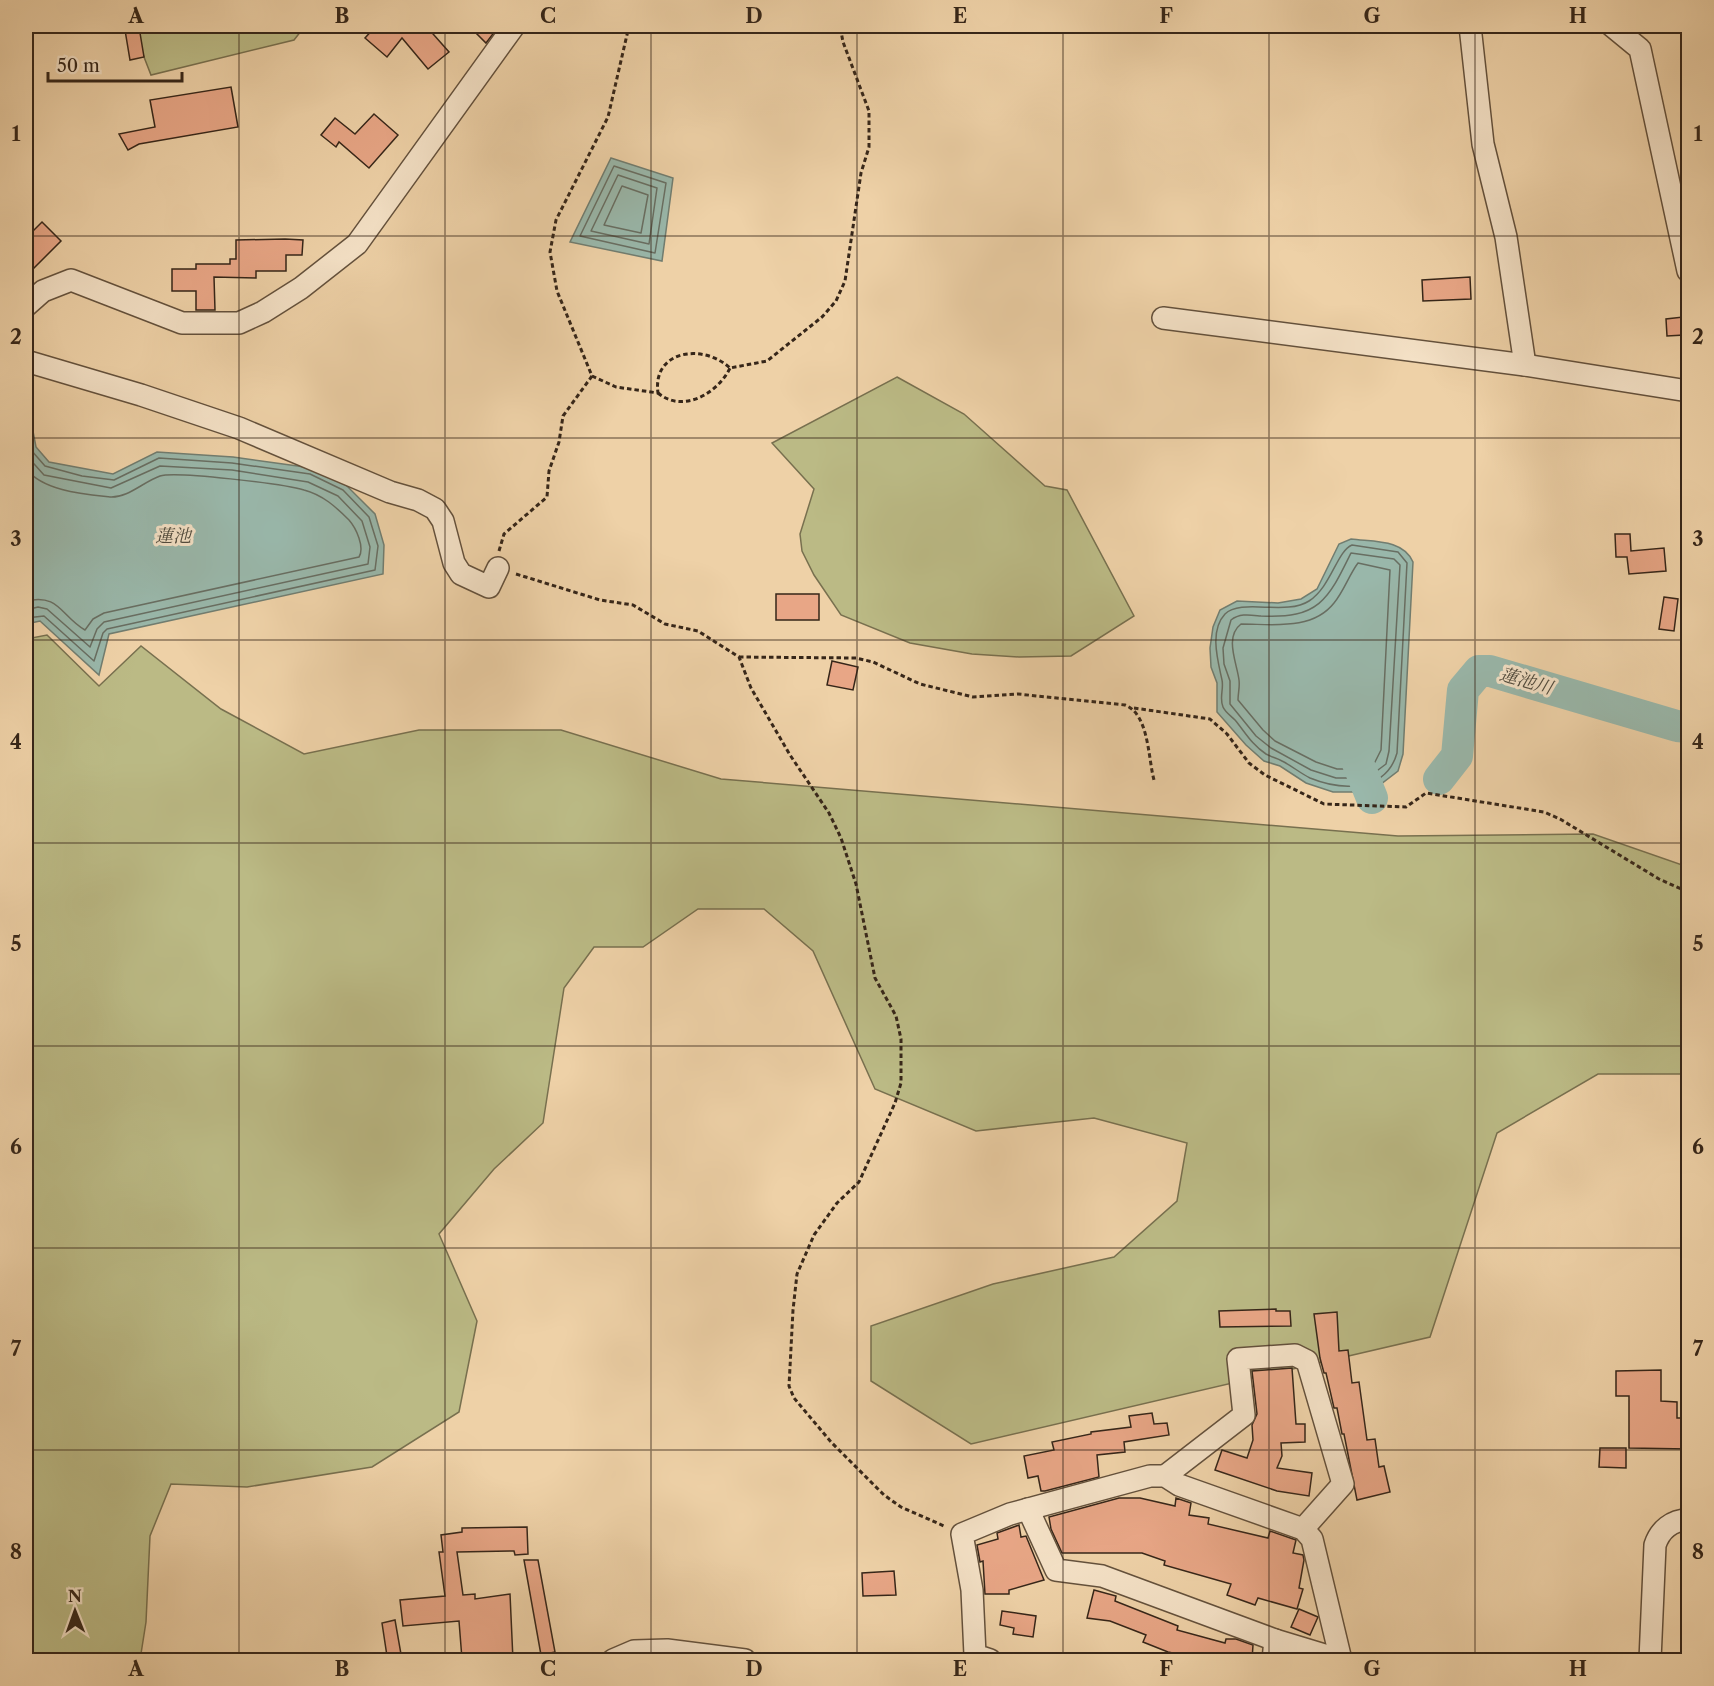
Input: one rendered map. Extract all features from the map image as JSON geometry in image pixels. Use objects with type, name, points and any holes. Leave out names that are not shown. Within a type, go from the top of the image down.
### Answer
[{"type":"street","points":[[26,306],[43,291],[71,280],[182,322],[239,323],[263,312],[301,288],[357,244],[514,26]]},
{"type":"street","points":[[1470,26],[1483,144],[1506,237],[1526,365]]},
{"type":"street","points":[[1612,26],[1640,49],[1689,271]]},
{"type":"street","points":[[1163,318],[1526,365],[1689,391]]},
{"type":"street","points":[[26,361],[141,395],[239,428],[390,492],[418,500],[435,509],[443,521],[451,553],[460,574],[489,587],[498,568]]},
{"type":"street","points":[[1165,1476],[1244,1414],[1238,1359],[1295,1355],[1307,1361],[1343,1484],[1303,1529]]},
{"type":"street","points":[[990,1660],[975,1655],[972,1590],[962,1534],[1028,1509],[1150,1476],[1165,1476],[1179,1485],[1303,1529],[1312,1539],[1341,1660],[1274,1650],[1102,1576],[1056,1570],[1028,1509]]},
{"type":"street","points":[[1650,1660],[1655,1545],[1658,1536],[1668,1525],[1689,1520]]},
{"type":"street","points":[[613,1660],[634,1651],[667,1650],[746,1660]]},
{"type":"path","points":[[629,26],[608,117],[556,220],[550,252],[557,291],[592,376],[616,387],[658,393],[673,400],[697,399],[718,385],[730,368],[767,361],[822,317],[836,301],[845,281],[861,173],[868,147],[869,111],[843,42],[840,26]]},
{"type":"path","points":[[658,393],[659,375],[665,364],[687,353],[703,352],[718,357],[730,368]]},
{"type":"path","points":[[592,376],[559,425],[560,442],[549,471],[547,497],[539,507],[504,534],[498,568],[573,593],[633,605],[666,624],[698,631],[739,657],[856,658],[873,662],[920,684],[973,697],[1018,694],[1070,698],[1210,719],[1227,734],[1249,763],[1265,775],[1324,804],[1406,807],[1426,793],[1544,813],[1560,819],[1659,879],[1689,892]]},
{"type":"path","points":[[739,657],[751,688],[790,755],[829,813],[841,838],[856,884],[875,978],[896,1016],[901,1039],[901,1083],[896,1103],[859,1182],[837,1203],[814,1235],[798,1274],[793,1310],[789,1386],[794,1398],[831,1442],[884,1495],[901,1507],[962,1534]]},
{"type":"path","points":[[1134,708],[1141,720],[1154,780]]},
{"type":"shaded area","points":[[132,26],[305,26],[294,40],[151,75]]},
{"type":"shaded area","points":[[897,377],[964,414],[1045,486],[1067,490],[1134,616],[1071,656],[1019,657],[972,654],[910,643],[841,615],[814,575],[802,551],[800,534],[814,489],[772,443]]},
{"type":"shaded area","points":[[47,635],[99,686],[141,646],[221,709],[304,754],[419,730],[561,730],[721,779],[1398,836],[1593,834],[1688,867],[1688,1080],[1684,1074],[1598,1074],[1497,1133],[1430,1337],[971,1444],[871,1381],[871,1326],[993,1284],[1114,1257],[1177,1201],[1187,1143],[1094,1118],[976,1131],[875,1089],[813,951],[764,909],[698,909],[643,947],[594,947],[564,988],[543,1123],[494,1169],[439,1234],[477,1321],[459,1412],[372,1467],[247,1487],[171,1484],[150,1536],[146,1622],[140,1660],[26,1660],[26,639]]},
{"type":"water","points":[[611,158],[673,178],[662,261],[570,242]]},
{"type":"water","name":"蓮池","points":[[26,395],[36,447],[49,462],[113,474],[157,452],[233,457],[312,468],[346,485],[375,514],[384,545],[383,574],[109,634],[99,675],[40,621],[26,624]]},
{"type":"water","points":[[1351,539],[1395,545],[1402,549],[1413,562],[1403,754],[1398,771],[1381,784],[1365,792],[1333,792],[1306,783],[1280,766],[1264,761],[1246,745],[1217,712],[1217,683],[1211,667],[1210,648],[1213,627],[1220,610],[1237,601],[1278,603],[1301,599],[1317,589],[1339,544]]},
{"type":"building","points":[[376,26],[426,26],[449,52],[428,69],[402,38],[387,57],[365,38]]},
{"type":"building","points":[[469,26],[499,26],[486,43]]},
{"type":"building","points":[[139,27],[144,57],[130,60],[125,30]]},
{"type":"building","points":[[231,87],[238,127],[139,144],[128,150],[119,134],[155,127],[150,100]]},
{"type":"building","points":[[374,114],[398,135],[369,168],[339,142],[336,147],[321,135],[335,118],[355,134]]},
{"type":"building","points":[[42,222],[61,241],[26,276],[26,238]]},
{"type":"building","points":[[236,240],[303,240],[302,255],[286,255],[286,271],[256,271],[256,278],[214,277],[215,310],[196,310],[196,291],[172,291],[172,269],[196,269],[196,264],[230,264],[230,259],[236,259]]},
{"type":"building","points":[[1470,277],[1471,299],[1423,301],[1422,280]]},
{"type":"building","points":[[1683,317],[1684,335],[1667,336],[1666,319]]},
{"type":"building","points":[[1615,534],[1630,534],[1631,551],[1664,548],[1666,571],[1629,574],[1627,557],[1616,557]]},
{"type":"building","points":[[776,594],[819,594],[819,620],[776,620]]},
{"type":"building","points":[[1664,597],[1678,599],[1674,631],[1659,629]]},
{"type":"building","points":[[832,661],[858,667],[853,690],[827,685]]},
{"type":"building","points":[[1276,1309],[1276,1311],[1290,1311],[1291,1326],[1220,1327],[1219,1311]]},
{"type":"building","points":[[1337,1312],[1339,1351],[1348,1350],[1352,1383],[1359,1382],[1367,1440],[1375,1439],[1379,1467],[1384,1466],[1390,1492],[1357,1500],[1344,1434],[1342,1434],[1337,1408],[1334,1408],[1320,1358],[1314,1314]]},
{"type":"building","points":[[1292,1368],[1296,1424],[1305,1424],[1305,1442],[1281,1443],[1282,1456],[1277,1468],[1312,1473],[1309,1496],[1277,1491],[1215,1470],[1222,1450],[1247,1458],[1253,1440],[1252,1425],[1257,1414],[1252,1371]]},
{"type":"building","points":[[1661,1370],[1661,1401],[1677,1402],[1677,1418],[1689,1418],[1689,1449],[1629,1448],[1629,1396],[1616,1396],[1616,1371]]},
{"type":"building","points":[[1152,1413],[1154,1424],[1167,1423],[1169,1435],[1124,1442],[1125,1452],[1097,1455],[1099,1477],[1045,1491],[1041,1491],[1038,1476],[1028,1478],[1024,1456],[1054,1450],[1052,1442],[1091,1434],[1091,1432],[1131,1427],[1129,1416]]},
{"type":"building","points":[[1600,1448],[1626,1448],[1626,1468],[1599,1467]]},
{"type":"building","points":[[1119,1498],[1140,1498],[1175,1506],[1176,1498],[1191,1503],[1189,1515],[1209,1518],[1208,1524],[1268,1538],[1270,1531],[1296,1540],[1293,1553],[1303,1555],[1304,1560],[1299,1588],[1303,1589],[1297,1609],[1258,1598],[1255,1605],[1227,1595],[1231,1584],[1164,1565],[1165,1561],[1142,1553],[1062,1553],[1051,1529],[1049,1517]]},
{"type":"building","points":[[1019,1525],[1021,1537],[1026,1536],[1044,1580],[1009,1590],[1009,1594],[985,1594],[983,1561],[980,1562],[977,1545],[998,1539],[997,1533]]},
{"type":"building","points":[[527,1527],[528,1554],[515,1555],[514,1551],[457,1552],[463,1595],[475,1594],[475,1599],[510,1594],[513,1660],[489,1660],[489,1657],[462,1659],[459,1621],[403,1626],[400,1600],[445,1596],[439,1552],[443,1552],[441,1535],[462,1532],[462,1528]]},
{"type":"building","points":[[524,1560],[538,1560],[555,1652],[541,1655]]},
{"type":"building","points":[[894,1571],[896,1595],[863,1596],[862,1573]]},
{"type":"building","points":[[1094,1590],[1116,1596],[1115,1601],[1178,1626],[1177,1630],[1225,1643],[1226,1639],[1236,1639],[1253,1645],[1252,1660],[1205,1660],[1168,1652],[1143,1642],[1146,1635],[1110,1621],[1087,1618]]},
{"type":"building","points":[[1299,1609],[1318,1617],[1310,1635],[1291,1627]]},
{"type":"building","points":[[1002,1611],[1036,1616],[1033,1637],[1013,1634],[1014,1628],[1000,1625]]},
{"type":"building","points":[[395,1620],[401,1654],[387,1656],[382,1623]]},
{"type":"waterway","name":"蓮池川","points":[[1439,779],[1457,756],[1463,690],[1479,671],[1490,671],[1677,726],[1688,727]]},
{"type":"waterway","name":"蓮池川","points":[[1353,751],[1372,798]]}]
